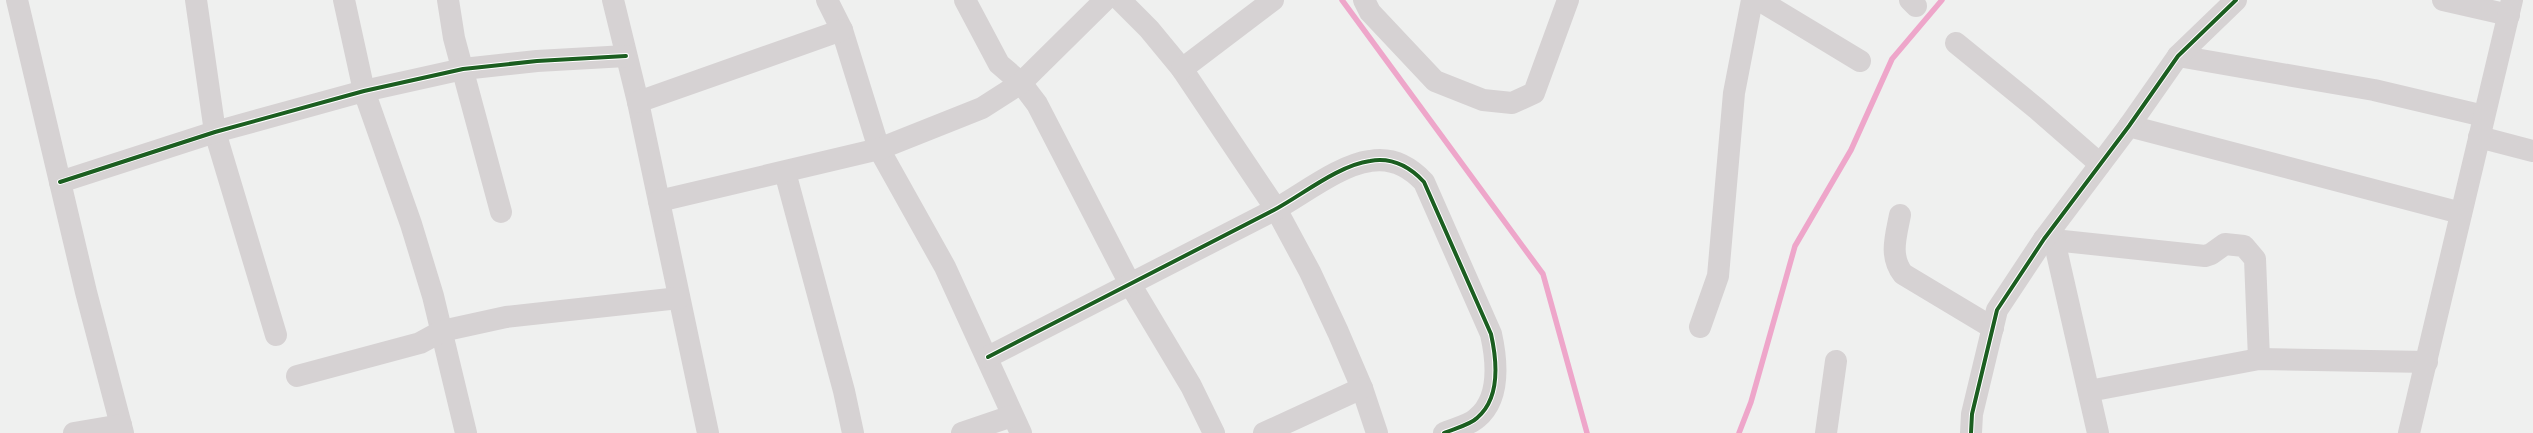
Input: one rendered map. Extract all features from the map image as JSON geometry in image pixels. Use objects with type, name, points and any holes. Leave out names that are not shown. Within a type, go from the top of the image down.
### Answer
[{"type":"street","points":[[17,0],[60,182],[122,429],[74,433]]},
{"type":"street","points":[[196,0],[215,132],[276,335]]},
{"type":"street","points":[[344,0],[364,91],[411,224],[442,331],[466,433]]},
{"type":"street","points":[[448,0],[454,38],[501,212]]},
{"type":"street","points":[[613,0],[638,102],[708,433]]},
{"type":"street","points":[[827,0],[842,30],[879,149],[945,267],[988,357],[1017,425],[962,433]]},
{"type":"street","points":[[966,0],[999,64],[1021,83],[1037,104],[1130,284],[1191,386],[1214,433]]},
{"type":"street","points":[[658,201],[879,149],[982,108],[1021,83],[1105,0]]},
{"type":"street","points":[[1120,0],[1182,68],[1276,208],[1310,272],[1362,388],[1377,433]]},
{"type":"street","points":[[1182,68],[1273,0]]},
{"type":"street","points":[[1364,0],[1370,12],[1435,81],[1483,100],[1512,103],[1534,93],[1568,0]]},
{"type":"street","points":[[1700,327],[1718,276],[1734,93],[1752,0]]},
{"type":"street","points":[[1760,0],[1860,61]]},
{"type":"street","points":[[1971,433],[1972,414],[1997,310],[2049,240],[2100,164],[2129,126],[2178,56],[2236,0]]},
{"type":"street","points":[[2409,433],[2510,7],[2443,0]]},
{"type":"street","points":[[638,102],[842,30]]},
{"type":"street","points":[[1956,43],[2037,109],[2100,164]]},
{"type":"street","points":[[60,182],[215,132],[364,91],[463,69],[537,61],[626,56]]},
{"type":"street","points":[[2178,56],[2374,90],[2484,116]]},
{"type":"street","points":[[2129,126],[2461,212]]},
{"type":"street","points":[[2479,137],[2533,151]]},
{"type":"street","points":[[988,357],[1276,208],[1346,169],[1369,161],[1397,162],[1413,171],[1424,182],[1491,334],[1497,359],[1496,376],[1492,391],[1476,426],[1444,433]]},
{"type":"street","points":[[785,172],[832,347],[853,433]]},
{"type":"street","points":[[1900,215],[1893,251],[1896,266],[1903,274],[1992,328]]},
{"type":"street","points":[[2049,240],[2205,256],[2211,254],[2225,244],[2244,246],[2254,259],[2259,359]]},
{"type":"street","points":[[2049,240],[2089,392],[2098,433]]},
{"type":"street","points":[[297,376],[420,343],[442,331],[506,316],[679,298]]},
{"type":"street","points":[[2089,392],[2259,359],[2427,362]]},
{"type":"street","points":[[1826,433],[1836,361]]},
{"type":"street","points":[[1264,433],[1362,388]]},
{"type":"waterway","points":[[1342,0],[1543,274],[1587,433]]},
{"type":"waterway","points":[[1739,433],[1751,402],[1795,246],[1851,150],[1892,59],[1942,0]]},
{"type":"cycle path","points":[[1971,433],[1972,414],[1997,310],[2044,239],[2129,126],[2178,56],[2236,0]]},
{"type":"cycle path","points":[[60,182],[215,132],[364,91],[463,69],[537,61],[626,56]]},
{"type":"cycle path","points":[[988,357],[1274,210],[1333,174],[1358,164],[1370,161],[1386,160],[1400,164],[1407,168],[1424,182],[1491,334],[1496,367],[1494,390],[1490,400],[1485,410],[1477,418],[1466,425],[1444,433]]}]
